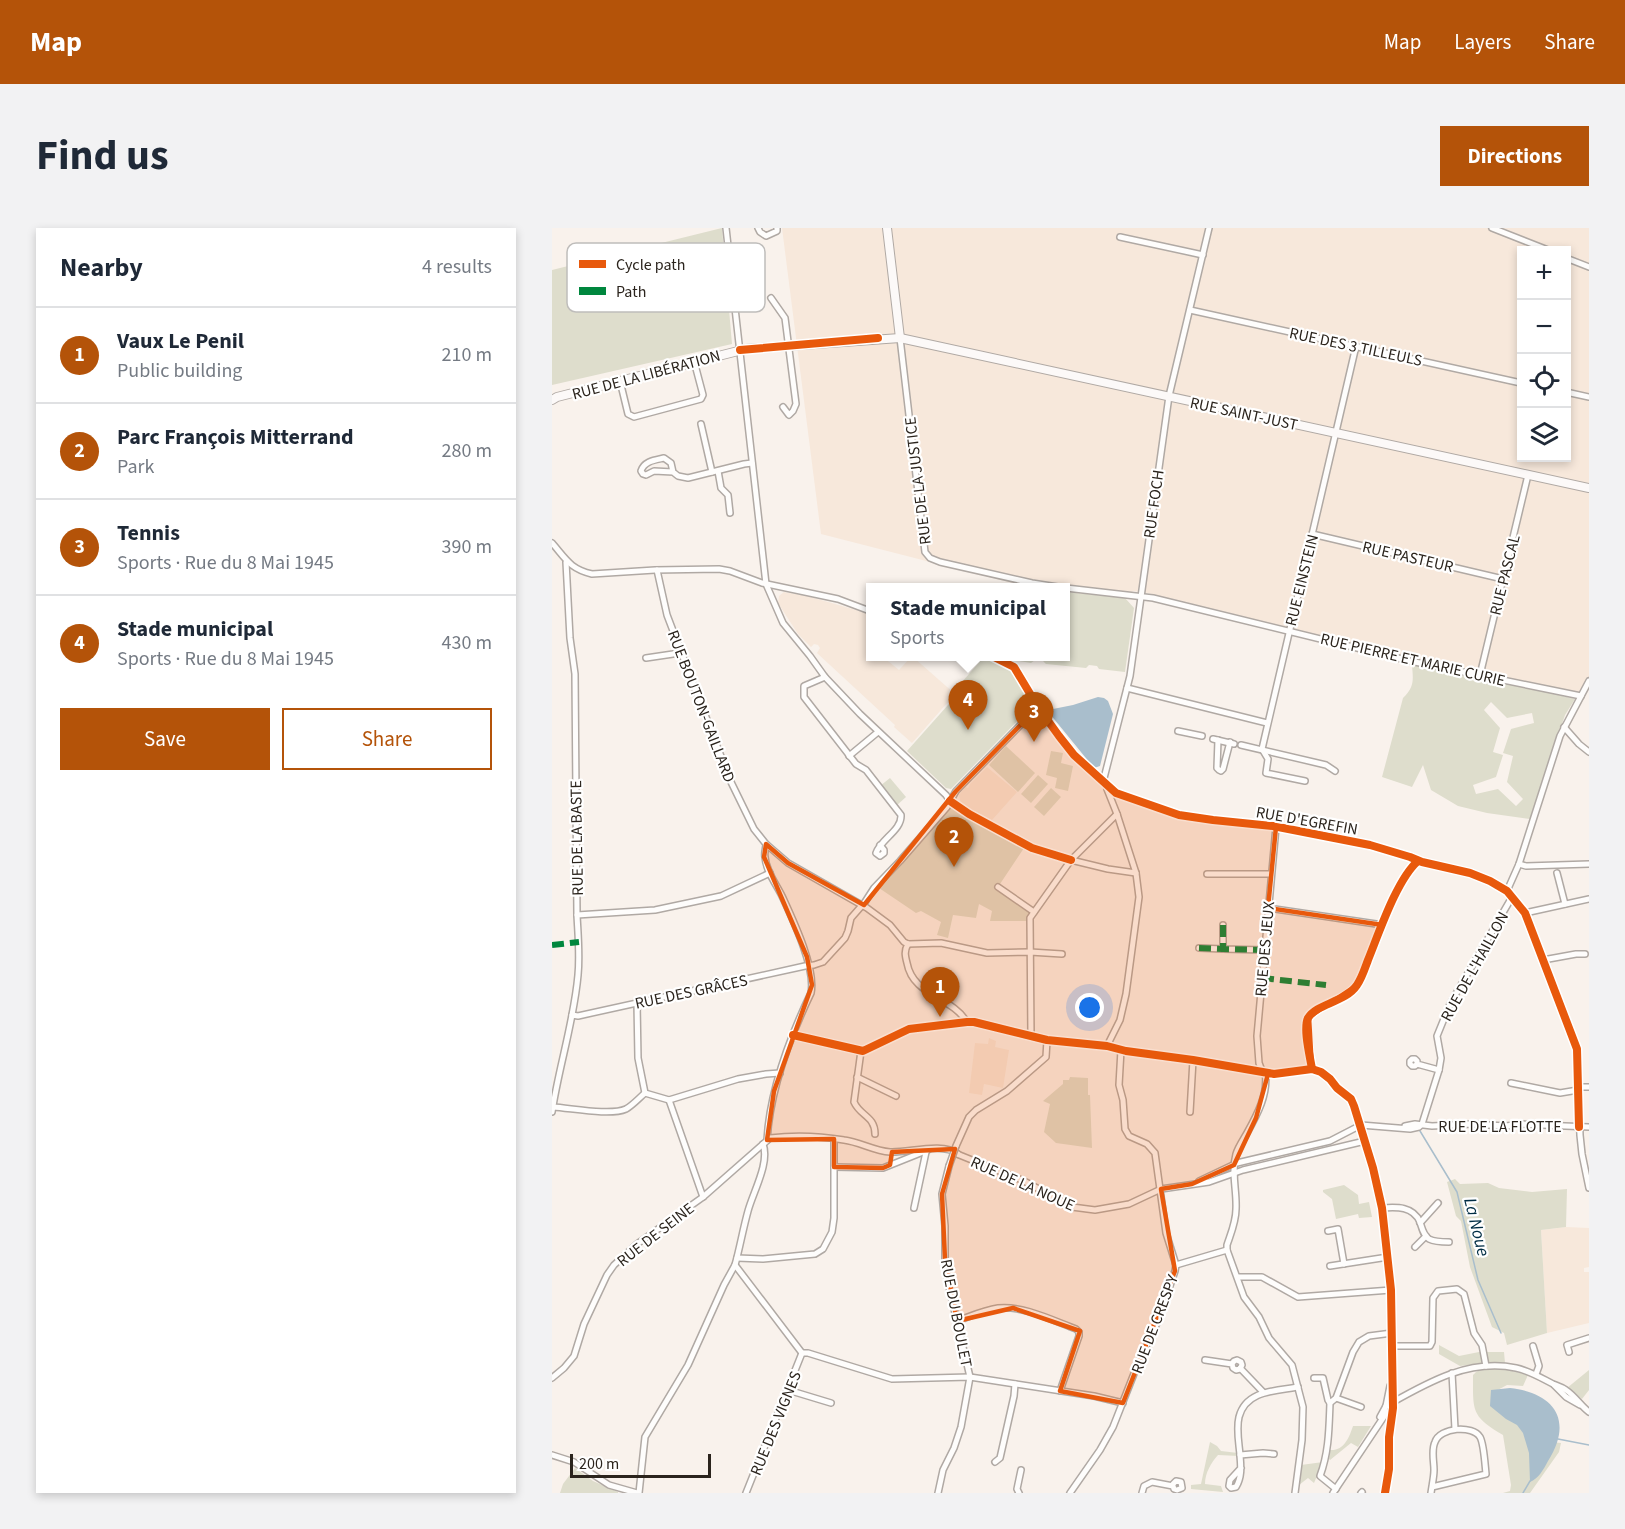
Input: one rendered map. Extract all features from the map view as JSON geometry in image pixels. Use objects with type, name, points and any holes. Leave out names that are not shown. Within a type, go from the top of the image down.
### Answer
[{"type":"street","points":[[726,228],[728,243]]},
{"type":"street","points":[[758,228],[766,236],[777,231],[777,228]]},
{"type":"street","points":[[887,228],[900,338]]},
{"type":"street","name":"RUE FOCH","points":[[1103,782],[1127,688],[1169,396],[1209,228]]},
{"type":"street","points":[[1492,228],[1538,246]]},
{"type":"street","points":[[1120,237],[1203,255]]},
{"type":"street","points":[[1571,260],[1589,267]]},
{"type":"street","points":[[771,297],[785,318],[796,404],[789,415],[783,407]]},
{"type":"street","name":"RUE DES 3 TILLEULS","points":[[1190,310],[1517,381]]},
{"type":"street","points":[[736,312],[766,584],[783,623],[825,677],[950,801],[969,814],[1032,848],[1108,869],[1136,873]]},
{"type":"street","name":"RUE SAINT-JUST","points":[[789,345],[900,338],[1589,488]]},
{"type":"street","name":"RUE DE LA JUSTICE","points":[[900,338],[925,552],[930,558],[940,562],[1032,583]]},
{"type":"street","name":"RUE DE LA LIBÉRATION","points":[[552,399],[740,350],[789,345]]},
{"type":"street","name":"RUE EINSTEIN","points":[[1262,750],[1356,346]]},
{"type":"street","points":[[620,381],[628,414],[634,417],[701,399],[703,395],[694,361]]},
{"type":"street","points":[[1571,393],[1589,397]]},
{"type":"street","points":[[701,424],[721,489],[728,495],[730,513]]},
{"type":"street","points":[[673,472],[654,471],[646,475],[641,471],[647,462],[664,458],[671,462],[673,472],[678,477],[688,478],[752,463]]},
{"type":"street","name":"RUE PASCAL","points":[[1480,675],[1528,475]]},
{"type":"street","name":"RUE PASTEUR","points":[[1312,534],[1503,579]]},
{"type":"street","points":[[552,543],[566,562],[592,574],[719,569],[766,584],[838,599],[866,610]]},
{"type":"street","name":"RUE DE LA BASTE","points":[[552,1109],[572,1015],[579,952],[575,674],[570,638],[566,562]]},
{"type":"street","name":"RUE BOUTON-GAILLARD","points":[[657,570],[668,615],[730,780],[754,830],[766,844],[764,857]]},
{"type":"street","name":"RUE DE LA JUSTICE","points":[[1070,589],[1140,596]]},
{"type":"street","name":"RUE PIERRE ET MARIE CURIE","points":[[1140,596],[1410,661],[1581,696]]},
{"type":"street","points":[[646,658],[681,651]]},
{"type":"street","points":[[1001,661],[1014,667],[1038,707],[1074,755],[1103,782],[1117,814],[1136,873],[1138,903],[1126,994],[1120,1020],[1107,1046]]},
{"type":"street","points":[[825,677],[804,686],[804,697],[849,756],[866,770],[901,815],[902,819],[880,845]]},
{"type":"street","points":[[1589,681],[1564,727],[1552,756],[1520,864],[1507,891],[1525,913],[1577,1049],[1582,1154],[1589,1188]]},
{"type":"street","points":[[1127,688],[1267,723]]},
{"type":"street","name":"RUE DES GRÂCES","points":[[572,1015],[578,1016],[823,962],[845,938],[851,918],[874,888],[947,807],[960,786],[1038,707]]},
{"type":"street","points":[[1564,727],[1589,752]]},
{"type":"street","points":[[1178,731],[1202,736]]},
{"type":"street","points":[[849,756],[879,732]]},
{"type":"street","points":[[1215,739],[1232,743],[1221,771],[1217,768],[1215,739]]},
{"type":"street","points":[[1241,745],[1326,765],[1335,771]]},
{"type":"street","points":[[1262,750],[1268,759],[1266,773],[1305,781]]},
{"type":"street","name":"RUE D'EGREFIN","points":[[1103,782],[1116,793],[1179,814],[1276,827],[1370,845],[1418,861],[1470,873],[1507,891]]},
{"type":"street","points":[[1031,1036],[1030,918],[1071,860],[1117,814]]},
{"type":"street","name":"RUE DES JEUX","points":[[1234,1165],[1237,1151],[1256,1118],[1267,1082],[1259,1063],[1257,1036],[1276,827]]},
{"type":"street","name":"RUE BOUTON-GAILLARD","points":[[760,837],[770,873],[785,901],[810,965]]},
{"type":"street","points":[[766,844],[788,863],[862,905],[890,925],[908,944],[941,943],[987,953],[1062,954]]},
{"type":"street","points":[[1312,1068],[1306,1030],[1309,1017],[1321,1007],[1338,1001],[1358,985],[1405,878],[1418,861]]},
{"type":"street","points":[[1520,864],[1526,866],[1589,864]]},
{"type":"street","points":[[577,915],[655,910],[721,896],[770,873]]},
{"type":"street","points":[[1557,873],[1564,904]]},
{"type":"street","points":[[1207,874],[1271,874]]},
{"type":"street","points":[[998,887],[1034,912]]},
{"type":"street","name":"RUE DE L'HAILLON","points":[[1422,1124],[1439,1070],[1441,1058],[1437,1036],[1450,1004],[1512,897]]},
{"type":"street","points":[[1525,913],[1589,899]]},
{"type":"street","points":[[1268,908],[1383,925]]},
{"type":"street","points":[[1223,925],[1223,949]]},
{"type":"street","points":[[908,944],[905,952],[909,971],[914,980],[922,988],[960,1013],[967,1022]]},
{"type":"street","points":[[1199,948],[1264,950]]},
{"type":"street","points":[[1543,960],[1585,954]]},
{"type":"street","points":[[552,1455],[574,1461],[609,1485],[638,1493],[645,1437],[688,1365],[735,1265],[748,1210],[764,1161],[765,1142],[780,1073],[811,993],[810,965]]},
{"type":"street","points":[[638,1003],[638,1058],[645,1093]]},
{"type":"street","points":[[793,1035],[861,1051],[868,1050],[905,1030],[967,1022],[1047,1040],[1107,1046],[1275,1074],[1312,1068],[1321,1072],[1351,1100],[1354,1106],[1373,1168],[1382,1208],[1391,1290],[1393,1395],[1389,1408],[1389,1469],[1385,1493]]},
{"type":"street","name":"RUE DU BOULET","points":[[970,1377],[948,1283],[942,1194],[956,1146],[969,1117],[1007,1090],[1046,1057],[1047,1040]]},
{"type":"street","name":"RUE DE CRESPY","points":[[1070,1493],[1113,1427],[1139,1361],[1158,1321],[1176,1265],[1166,1233],[1155,1153],[1147,1144],[1126,1133],[1123,1100],[1119,1086],[1121,1050]]},
{"type":"street","points":[[861,1051],[854,1102],[873,1122],[875,1134]]},
{"type":"street","points":[[1190,1112],[1193,1060]]},
{"type":"street","points":[[1417,1064],[1439,1070]]},
{"type":"street","points":[[645,1093],[669,1100],[738,1079],[780,1073]]},
{"type":"street","points":[[857,1077],[896,1096]]},
{"type":"street","points":[[1512,1083],[1560,1093],[1589,1087]]},
{"type":"street","points":[[552,1109],[620,1111],[628,1108],[645,1093]]},
{"type":"street","points":[[669,1100],[703,1197]]},
{"type":"street","name":"RUE DE LA FLOTTE","points":[[1361,1125],[1400,1127],[1422,1124],[1432,1126],[1521,1124],[1589,1127]]},
{"type":"street","name":"RUE DE LA NOUE","points":[[1192,1184],[1234,1165],[1330,1141],[1361,1125]]},
{"type":"street","name":"RUE DE LA NOUE","points":[[765,1142],[777,1137],[820,1137],[845,1140],[888,1152],[942,1149],[1023,1181],[1063,1203],[1082,1210],[1095,1210],[1129,1204],[1161,1189],[1209,1182],[1243,1170],[1365,1141]]},
{"type":"street","points":[[737,1258],[763,1259],[815,1254],[823,1249],[833,1225],[834,1139]]},
{"type":"street","name":"RUE DE SEINE","points":[[552,1378],[574,1356],[584,1324],[614,1265],[637,1244],[703,1197],[765,1142]]},
{"type":"street","points":[[914,1208],[927,1151]]},
{"type":"street","name":"RUE DE LA NOUE","points":[[834,1167],[890,1166],[927,1151]]},
{"type":"street","points":[[888,1152],[891,1160],[890,1166]]},
{"type":"street","points":[[1234,1165],[1237,1206],[1227,1250],[1244,1297],[1259,1317],[1269,1338],[1292,1365],[1303,1407],[1303,1429],[1295,1493]]},
{"type":"street","points":[[1420,1223],[1438,1203]]},
{"type":"street","points":[[1382,1208],[1407,1209],[1415,1214],[1422,1231],[1429,1239],[1449,1242]]},
{"type":"street","points":[[1328,1231],[1338,1229],[1344,1264]]},
{"type":"street","points":[[1415,1247],[1426,1236]]},
{"type":"street","points":[[1176,1265],[1227,1250]]},
{"type":"street","points":[[1330,1266],[1388,1257]]},
{"type":"street","points":[[735,1265],[802,1353],[892,1379],[970,1377],[1095,1396],[1123,1403]]},
{"type":"street","points":[[1238,1277],[1262,1277],[1298,1297],[1391,1290]]},
{"type":"street","points":[[1392,1346],[1430,1346],[1433,1298],[1438,1291],[1457,1289],[1464,1294],[1474,1333],[1482,1345],[1486,1366]]},
{"type":"street","points":[[957,1321],[985,1311],[1013,1308],[1076,1329],[1079,1336],[1060,1391]]},
{"type":"street","points":[[1392,1333],[1370,1336],[1359,1342],[1333,1400],[1325,1464],[1320,1476],[1334,1491],[1389,1408],[1400,1398],[1431,1381],[1452,1373],[1486,1366],[1515,1368],[1536,1374],[1564,1389],[1589,1412]]},
{"type":"street","points":[[1569,1352],[1567,1345],[1589,1338]]},
{"type":"street","points":[[1533,1346],[1539,1366],[1536,1374]]},
{"type":"street","name":"RUE DES VIGNES","points":[[746,1493],[802,1353]]},
{"type":"street","points":[[1205,1360],[1232,1364],[1234,1369],[1240,1368],[1263,1392]]},
{"type":"street","points":[[1452,1373],[1455,1429]]},
{"type":"street","points":[[938,1493],[943,1470],[961,1427],[970,1377]]},
{"type":"street","points":[[1389,1437],[1392,1377]]},
{"type":"street","points":[[1314,1378],[1323,1378],[1328,1400],[1361,1407]]},
{"type":"street","points":[[995,1462],[1000,1458],[1015,1384]]},
{"type":"street","points":[[1241,1468],[1239,1418],[1244,1406],[1263,1392],[1298,1387]]},
{"type":"street","points":[[788,1390],[831,1403]]},
{"type":"street","points":[[1393,1395],[1400,1398]]},
{"type":"street","points":[[1389,1408],[1406,1395]]},
{"type":"street","points":[[1378,1424],[1388,1427]]},
{"type":"street","points":[[1455,1429],[1472,1432],[1479,1436],[1486,1474],[1431,1490],[1434,1443],[1442,1433],[1455,1429]]},
{"type":"street","points":[[1240,1455],[1274,1454]]},
{"type":"street","points":[[1019,1493],[1017,1489],[1021,1470]]},
{"type":"street","points":[[1142,1493],[1144,1486],[1152,1482],[1173,1486]]},
{"type":"highlighted area","points":[[1038,707],[1074,755],[1116,793],[1179,815],[1276,827],[1268,908],[1383,925],[1357,985],[1309,1017],[1312,1069],[1268,1074],[1256,1118],[1234,1165],[1192,1184],[1161,1189],[1175,1271],[1123,1403],[1060,1391],[1080,1331],[1013,1308],[957,1321],[945,1260],[942,1194],[955,1149],[892,1152],[890,1165],[883,1168],[834,1167],[834,1139],[767,1140],[774,1091],[812,985],[807,957],[764,857],[766,844],[788,863],[864,905],[956,791]]},
{"type":"shaded area","points":[[782,228],[1589,228],[1589,679],[1580,696],[1412,658],[1148,593],[1133,591],[1125,598],[1070,592],[1070,583],[1012,583],[821,534]]},
{"type":"shaded area","points":[[784,592],[807,596],[866,613],[866,661],[888,661],[899,670],[907,661],[918,661],[955,694],[912,743],[817,653],[820,648],[818,645],[814,644],[811,647],[798,634],[778,603],[779,596]]},
{"type":"shaded area","points":[[987,767],[1017,792],[992,820],[961,804],[959,795]]},
{"type":"shaded area","points":[[989,1038],[996,1041],[995,1047],[1009,1050],[1003,1088],[984,1084],[982,1095],[969,1093],[975,1043],[988,1044]]},
{"type":"shaded area","points":[[1566,1227],[1589,1228],[1589,1267],[1584,1268],[1584,1272],[1589,1272],[1589,1323],[1547,1333],[1541,1230]]},
{"type":"green space","points":[[722,228],[723,243],[661,243]]},
{"type":"green space","points":[[567,266],[567,312],[729,312],[732,344],[552,385],[552,270]]},
{"type":"green space","points":[[1070,592],[1125,598],[1134,608],[1125,672],[1099,669],[1097,666],[1089,665],[1086,668],[1046,664],[1043,661],[1070,661]]},
{"type":"green space","points":[[980,661],[992,661],[1012,671],[1031,701],[1030,708],[951,789],[946,788],[907,751],[964,687],[961,683]]},
{"type":"green space","points":[[1412,665],[1466,673],[1575,699],[1565,715],[1530,819],[1458,806],[1431,790],[1423,765],[1412,787],[1382,777],[1403,698],[1413,679]],"holes":[[[1491,702],[1507,718],[1532,713],[1534,723],[1511,729],[1503,753],[1513,756],[1507,782],[1523,799],[1516,806],[1498,789],[1476,794],[1473,785],[1496,777],[1503,755],[1493,752],[1500,728],[1484,710]]]},
{"type":"green space","points":[[1006,746],[1035,773],[1018,792],[989,765]]},
{"type":"green space","points":[[1051,751],[1063,753],[1061,763],[1073,766],[1068,791],[1055,788],[1057,778],[1046,775]]},
{"type":"green space","points":[[1038,775],[1048,784],[1031,803],[1021,794]]},
{"type":"green space","points":[[890,778],[906,797],[896,806],[880,786]]},
{"type":"green space","points":[[1051,788],[1061,797],[1044,816],[1034,807]]},
{"type":"green space","points":[[951,806],[1024,848],[996,890],[1031,912],[1027,921],[990,921],[992,911],[979,904],[976,918],[953,915],[948,938],[937,935],[941,922],[921,911],[916,913],[879,888]]},
{"type":"green space","points":[[1070,1077],[1088,1078],[1092,1148],[1056,1143],[1044,1132],[1050,1104],[1043,1101],[1063,1084],[1063,1080],[1069,1080]]},
{"type":"green space","points":[[1455,1179],[1460,1184],[1488,1183],[1499,1188],[1532,1192],[1567,1189],[1566,1227],[1541,1230],[1547,1333],[1507,1345],[1504,1333],[1492,1327],[1470,1267],[1461,1221],[1456,1216],[1447,1182]]},
{"type":"green space","points":[[1344,1185],[1358,1195],[1359,1204],[1369,1202],[1372,1217],[1359,1218],[1358,1214],[1336,1219],[1332,1199],[1323,1190]]},
{"type":"green space","points":[[1439,1345],[1459,1356],[1479,1352],[1504,1352],[1505,1363],[1490,1362],[1460,1366],[1439,1354]]},
{"type":"green space","points":[[1484,1368],[1501,1368],[1528,1375],[1523,1386],[1507,1385],[1494,1392],[1553,1442],[1561,1443],[1559,1452],[1530,1493],[1503,1493],[1510,1491],[1511,1485],[1503,1435],[1479,1417],[1474,1405],[1473,1375]]},
{"type":"green space","points":[[1589,1370],[1589,1390],[1582,1399],[1567,1388]]},
{"type":"green space","points":[[1353,1426],[1371,1426],[1358,1447],[1351,1443],[1330,1460],[1330,1450],[1342,1446],[1348,1439]]},
{"type":"green space","points":[[1210,1442],[1221,1451],[1238,1453],[1239,1456],[1218,1455],[1209,1468],[1205,1484],[1221,1486],[1223,1492],[1191,1489],[1191,1485],[1201,1484]]},
{"type":"green space","points":[[1323,1462],[1314,1483],[1308,1478],[1299,1485],[1301,1465]]},
{"type":"green space","points":[[575,1468],[593,1481],[618,1493],[560,1493],[563,1484]]},
{"type":"water","points":[[1098,697],[1108,701],[1113,714],[1100,766],[1094,768],[1050,714],[1053,709]]},
{"type":"water","points":[[1510,1388],[1525,1391],[1548,1402],[1559,1421],[1556,1446],[1536,1479],[1530,1482],[1529,1453],[1523,1433],[1517,1425],[1490,1406],[1491,1390]]},
{"type":"waterway","name":"La Noue","points":[[1420,1131],[1457,1192],[1478,1280],[1501,1333]]},
{"type":"waterway","points":[[1558,1439],[1589,1445]]},
{"type":"waterway","name":"La Noue","points":[[1523,1493],[1530,1481]]},
{"type":"marked path","points":[[1223,925],[1223,949],[1264,950]]},
{"type":"marked path","points":[[552,945],[579,942]]},
{"type":"marked path","points":[[1199,948],[1223,949]]},
{"type":"marked path","points":[[1262,978],[1326,985]]},
{"type":"cycle path","points":[[740,350],[878,338]]},
{"type":"cycle path","points":[[1002,661],[1014,667],[1038,707],[1074,755],[1116,793],[1179,815],[1273,826],[1370,845],[1422,862],[1470,873],[1507,891],[1525,913],[1577,1049],[1579,1127]]},
{"type":"cycle path","points":[[950,801],[969,814],[1032,848],[1071,860]]},
{"type":"cycle path","points":[[1312,1069],[1307,1036],[1308,1018],[1318,1009],[1346,996],[1357,985],[1396,893],[1410,869],[1418,861]]},
{"type":"cycle path","points":[[793,1035],[863,1051],[909,1029],[974,1022],[1047,1040],[1107,1046],[1274,1074],[1312,1069],[1321,1072],[1351,1099],[1373,1168],[1382,1208],[1391,1290],[1393,1408],[1385,1493]]},
{"type":"place","name":"Stade municipal","points":[[968,730]]},
{"type":"place","name":"Tennis","points":[[1034,742]]},
{"type":"place","name":"Parc François Mitterrand","points":[[954,867]]},
{"type":"place","name":"Vaux Le Penil","points":[[940,1017]]}]
